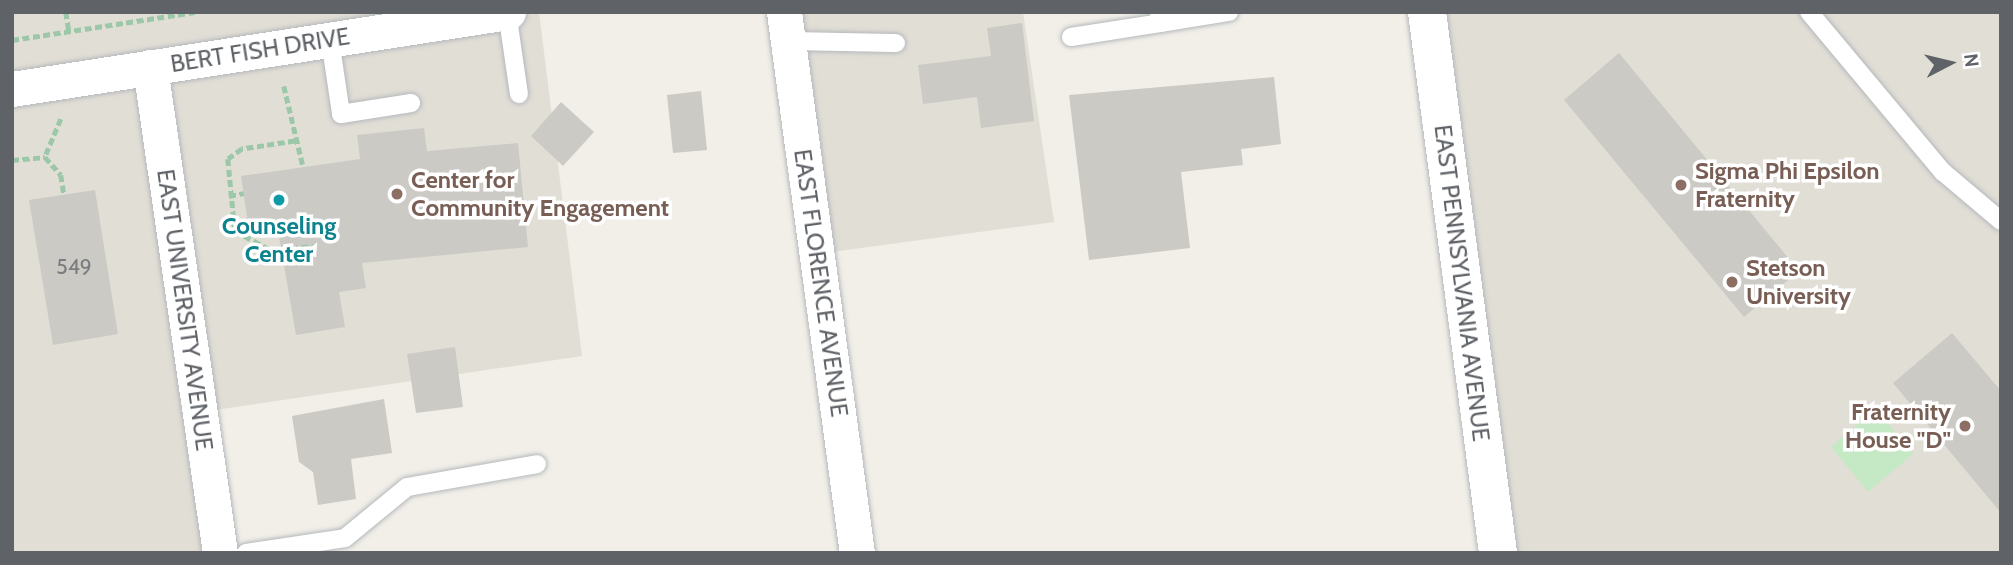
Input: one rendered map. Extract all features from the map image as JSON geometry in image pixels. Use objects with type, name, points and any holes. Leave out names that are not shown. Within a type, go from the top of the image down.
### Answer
[{"type":"street","name":"BERT FISH DRIVE","points":[[12,89],[507,12]]},
{"type":"street","name":"EAST PENNSYLVANIA AVENUE","points":[[1427,12],[1498,553]]},
{"type":"street","name":"EAST FLORENCE AVENUE","points":[[786,27],[857,553]]},
{"type":"street","name":"EAST UNIVERSITY AVENUE","points":[[150,67],[220,553]]},
{"type":"lane","points":[[507,12],[519,94]]},
{"type":"lane","points":[[1070,37],[1159,17],[1229,12]]},
{"type":"lane","points":[[1810,12],[1943,172],[2001,221]]},
{"type":"lane","points":[[786,27],[896,43]]},
{"type":"lane","points":[[330,40],[341,114],[411,103]]},
{"type":"lane","points":[[246,553],[345,538],[407,487],[537,464]]},
{"type":"path","points":[[66,12],[69,30]]},
{"type":"path","points":[[12,40],[195,12]]},
{"type":"path","points":[[279,78],[289,94],[295,141],[303,166]]},
{"type":"path","points":[[45,157],[61,111]]},
{"type":"path","points":[[295,141],[234,152],[225,168],[235,231],[244,240],[270,250],[316,246]]},
{"type":"path","points":[[12,160],[45,157]]},
{"type":"path","points":[[45,157],[61,175],[64,195]]},
{"type":"path","points":[[229,196],[244,193]]},
{"type":"shaded area","points":[[12,12],[539,12],[582,356],[201,412],[220,553],[12,553]]},
{"type":"shaded area","points":[[784,12],[1023,12],[1054,222],[817,254]]},
{"type":"shaded area","name":"Stetson University","points":[[1427,12],[2001,12],[2001,553],[1498,553]]},
{"type":"green space","points":[[1876,409],[1913,454],[1868,492],[1831,447]]},
{"type":"building","points":[[1022,23],[1034,121],[981,128],[977,97],[923,104],[918,65],[991,56],[987,28]]},
{"type":"building","name":"Sigma Phi Epsilon Fraternity","points":[[1619,53],[1799,271],[1744,317],[1564,100]]},
{"type":"building","points":[[1274,77],[1281,144],[1241,149],[1243,165],[1181,172],[1190,248],[1089,260],[1069,95]]},
{"type":"building","points":[[701,91],[707,150],[673,153],[667,95]]},
{"type":"building","points":[[561,102],[594,132],[563,166],[531,136]]},
{"type":"building","points":[[424,128],[427,151],[518,143],[528,247],[362,263],[366,288],[339,292],[345,327],[296,335],[276,219],[248,223],[241,176],[360,159],[357,135]]},
{"type":"building","points":[[95,190],[118,334],[53,345],[29,200]]},
{"type":"building","name":"Fraternity House \"D\"","points":[[1952,333],[2001,391],[2001,513],[1893,383]]},
{"type":"building","points":[[455,347],[463,407],[416,413],[407,354]]},
{"type":"building","points":[[384,399],[392,453],[351,459],[356,499],[318,505],[313,472],[299,462],[292,416]]},
{"type":"place","name":"Sigma Phi Epsilon Fraternity","points":[[1681,185]]},
{"type":"place","name":"Center for Community Engagement","points":[[397,194]]},
{"type":"place","name":"Counseling Center","points":[[279,200]]},
{"type":"place","name":"Stetson University","points":[[1732,282]]},
{"type":"place","name":"Fraternity House \"D\"","points":[[1965,426]]}]
